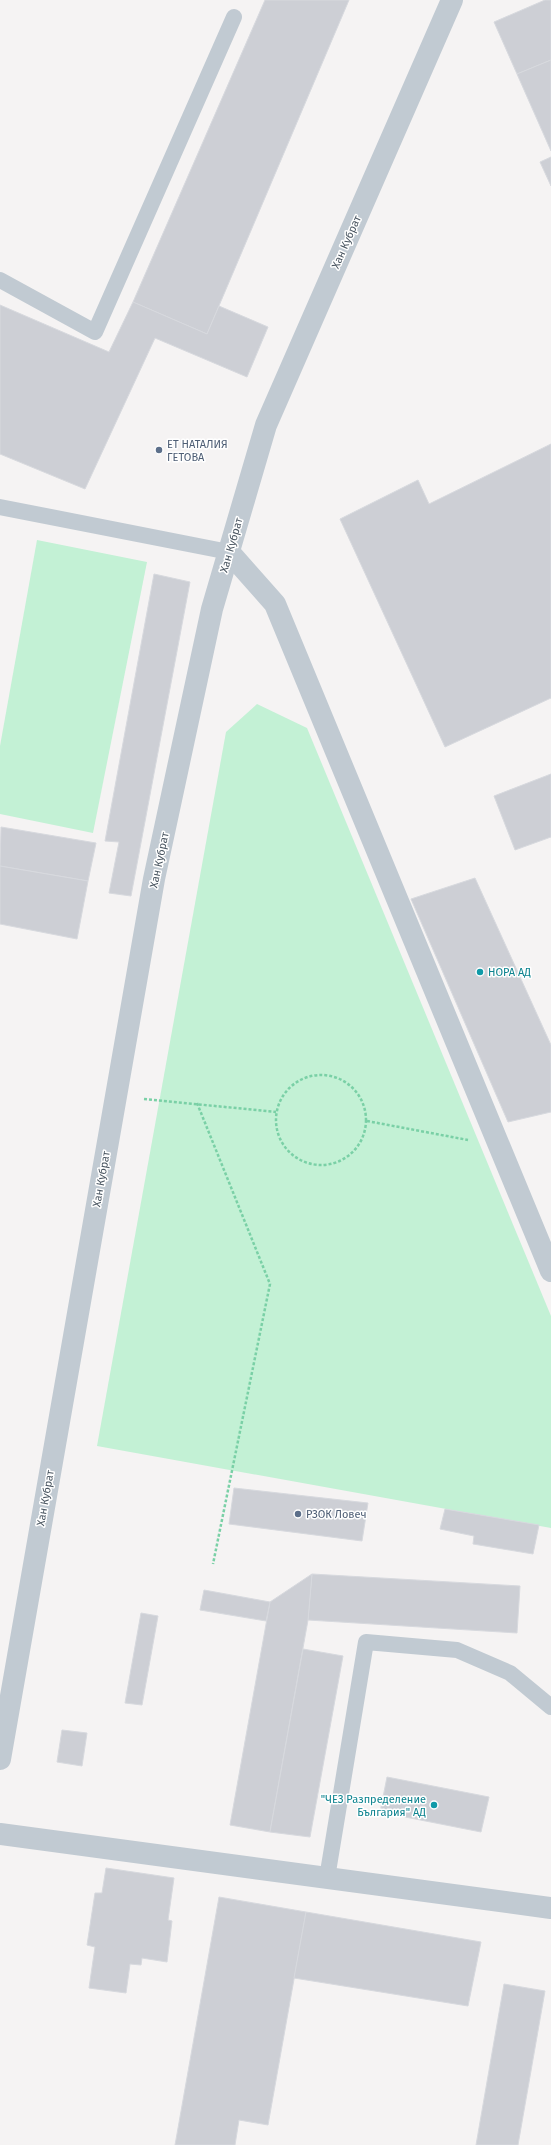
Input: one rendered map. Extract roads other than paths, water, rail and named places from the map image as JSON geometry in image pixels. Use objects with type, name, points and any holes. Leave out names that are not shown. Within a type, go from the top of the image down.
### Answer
[{"type":"street","name":"Хан Кубрат","points":[[0,1759],[115,1096],[156,872],[212,609],[266,425],[452,0]]},
{"type":"street","points":[[229,552],[275,604],[551,1271]]},
{"type":"street","points":[[0,1834],[551,1908]]},
{"type":"lane","points":[[0,280],[94,332],[234,17]]},
{"type":"lane","points":[[0,507],[229,552]]},
{"type":"lane","points":[[327,1878],[366,1642],[457,1650],[510,1673],[551,1707]]},
{"type":"place","name":"ЕТ НАТАЛИЯ ГЕТОВА","points":[[159,450]]},
{"type":"place","name":"НОРА АД","points":[[480,972]]},
{"type":"place","name":"РЗОК Ловеч","points":[[298,1514]]},
{"type":"place","name":"\"ЧЕЗ Разпределение България\" АД","points":[[434,1805]]}]
